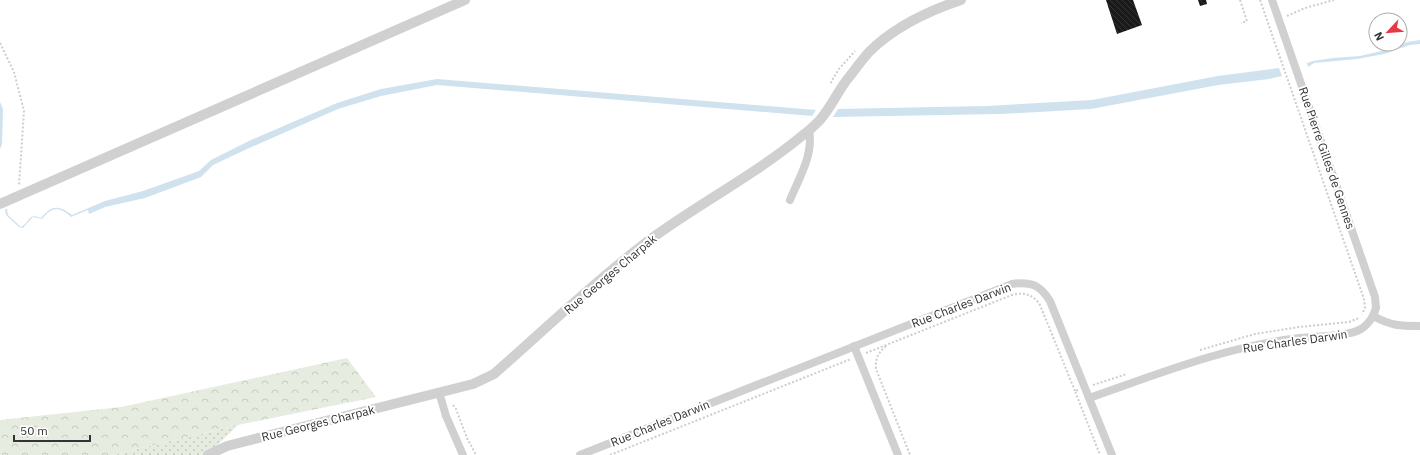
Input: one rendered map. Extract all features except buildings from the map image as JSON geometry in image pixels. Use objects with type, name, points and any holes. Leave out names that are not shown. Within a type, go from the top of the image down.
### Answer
[{"type":"street","points":[[0,204],[465,0]]},
{"type":"street","name":"Rue Georges Charpak","points":[[208,455],[227,446],[473,384],[494,374],[616,267],[648,241],[776,156],[809,130],[820,120],[840,90],[870,52],[894,32],[918,18],[961,0]]},
{"type":"street","name":"Rue Pierre Gilles de Gennes","points":[[1272,0],[1375,297],[1376,308],[1373,316]]},
{"type":"street","points":[[790,200],[811,146],[809,130]]},
{"type":"street","name":"Rue Charles Darwin","points":[[580,455],[1012,284],[1030,284],[1038,287],[1050,301],[1089,398],[1237,349],[1292,339],[1352,333],[1360,330],[1368,324],[1373,316]]},
{"type":"street","points":[[1373,316],[1391,325],[1420,326]]},
{"type":"street","points":[[854,346],[898,455]]},
{"type":"street","points":[[439,392],[449,422],[463,455]]},
{"type":"street","points":[[1089,398],[1112,455]]},
{"type":"path","points":[[1240,0],[1247,21],[1241,23]]},
{"type":"path","points":[[1195,351],[1276,330],[1354,321],[1361,316],[1365,308],[1364,299],[1260,0]]},
{"type":"path","points":[[1279,20],[1305,8],[1334,0]]},
{"type":"path","points":[[0,43],[14,72],[24,111],[19,189]]},
{"type":"path","points":[[887,345],[876,359],[876,369],[910,455]]},
{"type":"path","points":[[1100,455],[1074,391],[1129,373]]},
{"type":"green space","points":[[347,358],[376,397],[238,425],[111,455],[0,455],[0,420],[121,407]]},
{"type":"green space","points":[[238,425],[207,455],[111,455]]},
{"type":"water","points":[[1420,40],[1420,44],[1408,46],[1408,42]]},
{"type":"water","points":[[1377,52],[1390,52],[1357,59],[1314,63],[1308,67],[1307,63],[1333,58],[1360,56]]},
{"type":"water","points":[[1279,68],[1282,76],[1269,79],[1218,85],[1091,109],[1001,114],[833,117],[838,109],[987,106],[1092,100],[1218,76]]},
{"type":"water","points":[[437,79],[816,110],[812,116],[437,85],[381,96],[338,109],[213,165],[201,177],[145,198],[105,207],[89,214],[88,210],[71,217],[67,213],[56,209],[49,212],[42,219],[33,217],[23,228],[19,227],[6,215],[5,209],[7,209],[8,215],[21,227],[31,217],[37,216],[41,218],[49,211],[55,208],[63,209],[72,215],[105,201],[143,191],[199,171],[211,160],[251,140],[337,103],[381,89]]},
{"type":"water","points":[[0,102],[3,109],[2,144],[0,149]]}]
